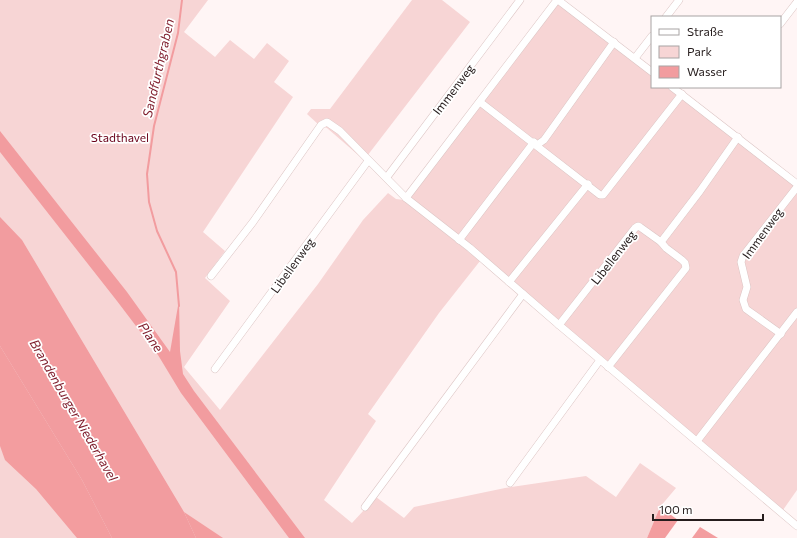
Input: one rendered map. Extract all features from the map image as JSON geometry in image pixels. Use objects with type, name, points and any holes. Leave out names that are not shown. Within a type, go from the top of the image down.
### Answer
[{"type":"street","name":"Immenweg","points":[[387,177],[520,0]]},
{"type":"street","points":[[406,198],[557,0],[651,71]]},
{"type":"street","points":[[667,16],[679,0]]},
{"type":"street","points":[[781,23],[797,2]]},
{"type":"street","points":[[635,58],[651,37]]},
{"type":"street","points":[[459,240],[536,144],[544,140],[614,42]]},
{"type":"street","name":"Immenweg","points":[[673,88],[797,185],[743,256],[741,262],[747,288],[744,300],[746,309],[780,334]]},
{"type":"street","points":[[480,102],[588,184],[600,195],[603,195],[682,94]]},
{"type":"street","points":[[211,276],[252,222],[321,125],[327,122],[340,131],[368,161],[387,177],[406,198],[459,240],[797,526]]},
{"type":"street","points":[[661,242],[738,138]]},
{"type":"street","name":"Libellenweg","points":[[215,369],[368,161]]},
{"type":"street","points":[[509,282],[588,184]]},
{"type":"street","name":"Libellenweg","points":[[559,325],[635,228],[638,226],[640,227],[661,242],[666,248],[685,263],[686,268],[608,367]]},
{"type":"street","points":[[365,507],[523,294]]},
{"type":"street","points":[[697,441],[797,312]]},
{"type":"street","points":[[510,483],[600,360]]},
{"type":"green space","name":"Stadthavel","points":[[0,0],[208,0],[184,32],[215,57],[230,40],[254,59],[267,43],[289,61],[274,82],[293,97],[203,232],[225,251],[205,278],[230,301],[184,367],[220,410],[318,284],[363,220],[388,193],[396,199],[404,200],[480,261],[439,313],[368,414],[376,421],[324,500],[352,523],[376,497],[404,518],[414,507],[505,488],[586,476],[616,497],[640,463],[676,488],[660,507],[647,538],[0,538]]},
{"type":"green space","points":[[412,0],[442,0],[470,22],[364,160],[327,128],[319,125],[307,114],[311,109],[330,109]]},
{"type":"green space","points":[[558,4],[651,74],[651,88],[669,88],[797,187],[797,490],[783,510],[410,197]]},
{"type":"shaded area","points":[[0,346],[82,480],[112,538],[77,538],[36,489],[5,460],[0,446]]},
{"type":"shaded area","points":[[660,507],[678,520],[665,538],[647,538]]},
{"type":"shaded area","points":[[184,512],[223,538],[196,538]]},
{"type":"shaded area","points":[[700,527],[718,538],[692,538]]},
{"type":"water","name":"Plane","points":[[0,131],[127,292],[170,352],[179,300],[180,351],[183,374],[194,391],[305,538],[289,538],[181,393],[158,355],[0,152]]},
{"type":"water","name":"Brandenburger Niederhavel","points":[[0,217],[22,240],[184,512],[196,538],[112,538],[82,480],[0,346]]},
{"type":"waterway","name":"Sandfurthgraben","points":[[179,306],[176,272],[157,231],[149,202],[147,174],[154,126],[178,33],[182,0]]}]
